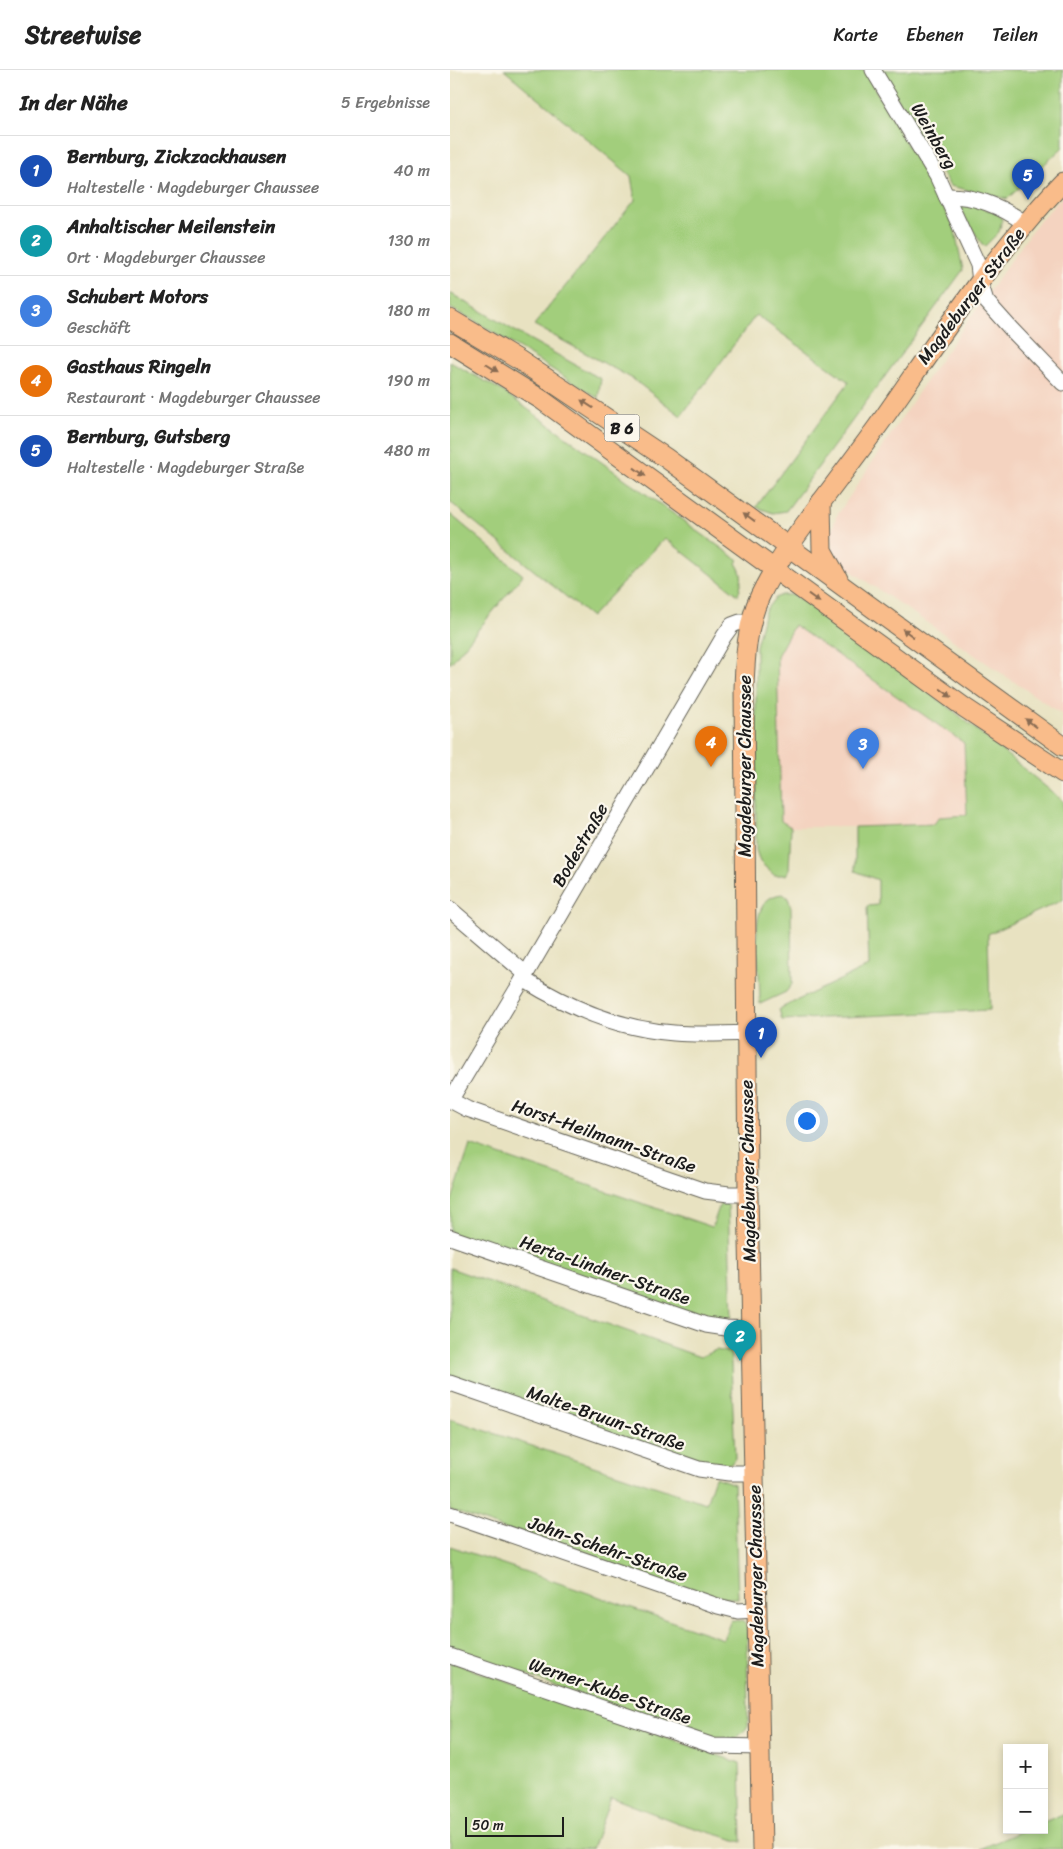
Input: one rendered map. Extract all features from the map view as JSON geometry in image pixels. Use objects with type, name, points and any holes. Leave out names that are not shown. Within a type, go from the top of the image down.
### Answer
[{"type":"main road","name":"Magdeburger Straße","points":[[885,415],[918,365],[1025,223],[1063,182]]},
{"type":"main road","name":"B 6","points":[[450,319],[617,424],[1063,746]]},
{"type":"main road","name":"B 6","points":[[450,343],[542,400],[971,712],[1063,773]]},
{"type":"main road","name":"Magdeburger Chaussee","points":[[762,1849],[748,1194],[744,688],[747,645],[751,624],[760,596],[774,569],[788,546],[885,415]]},
{"type":"main road","name":"B 6","points":[[821,502],[822,550],[843,586]]},
{"type":"street","name":"Weinberg","points":[[873,70],[946,196],[978,265],[980,282],[986,300],[991,308],[1063,382]]},
{"type":"street","name":"Weinberg","points":[[946,196],[959,196],[999,206],[1025,223]]},
{"type":"street","name":"Bodestraße","points":[[450,1100],[724,636],[732,626],[740,622],[751,624]]},
{"type":"street","points":[[450,909],[524,977],[564,1003],[624,1025],[673,1033],[747,1034]]},
{"type":"street","name":"Horst-Heilmann-Straße","points":[[450,1100],[468,1109],[705,1191],[748,1194]]},
{"type":"street","name":"Herta-Lindner-Straße","points":[[450,1237],[706,1325],[751,1329]]},
{"type":"street","name":"Malte-Bruun-Straße","points":[[450,1383],[699,1469],[729,1473],[753,1473]]},
{"type":"street","name":"John-Schehr-Straße","points":[[450,1514],[718,1606],[738,1610],[756,1610]]},
{"type":"street","name":"Werner-Kube-Straße","points":[[450,1656],[714,1746],[760,1747]]},
{"type":"shaded area","points":[[1063,196],[1063,715],[838,562],[832,551],[830,537],[836,517],[934,369],[1037,224]]},
{"type":"shaded area","points":[[793,625],[964,743],[967,815],[939,817],[934,824],[855,827],[791,827],[781,821],[777,655]]},
{"type":"green space","points":[[504,70],[864,70],[954,226],[963,270],[786,511],[773,513],[756,507],[849,382],[756,315],[681,416],[633,379],[534,325],[635,200],[631,176]]},
{"type":"green space","points":[[880,70],[1063,70],[1063,147],[1007,199],[950,186]]},
{"type":"green space","points":[[966,202],[999,214],[1002,220],[999,232],[985,246],[962,213],[961,207]]},
{"type":"green space","points":[[450,293],[601,379],[598,398],[475,321],[450,308]]},
{"type":"green space","points":[[450,362],[501,390],[738,560],[736,563],[742,579],[738,595],[665,538],[591,617],[450,502]]},
{"type":"green space","points":[[450,514],[523,575],[450,664]]},
{"type":"green space","points":[[782,595],[792,595],[802,600],[950,708],[1063,801],[1063,900],[988,934],[990,1010],[782,1020],[779,1009],[869,966],[867,906],[878,905],[878,880],[855,871],[855,827],[934,824],[939,817],[967,815],[964,743],[794,625],[777,656],[781,821],[791,827],[789,870],[786,875],[774,875],[760,862],[756,850],[756,646],[765,611],[775,598]]},
{"type":"green space","points":[[783,894],[788,898],[791,907],[792,984],[786,992],[760,1004],[757,941],[758,919],[765,902]]},
{"type":"green space","points":[[470,1145],[712,1227],[721,1202],[728,1204],[732,1317],[697,1317],[450,1233],[450,1206]]},
{"type":"green space","points":[[450,1268],[700,1357],[716,1350],[727,1352],[730,1339],[735,1458],[731,1464],[706,1462],[667,1451],[450,1378]]},
{"type":"green space","points":[[450,1419],[706,1503],[715,1477],[734,1484],[738,1598],[704,1598],[450,1510]]},
{"type":"green space","points":[[450,1546],[723,1639],[731,1620],[743,1621],[747,1627],[748,1727],[736,1739],[713,1742],[450,1648]]},
{"type":"green space","points":[[450,1662],[740,1763],[742,1842],[678,1823],[611,1797],[592,1849],[450,1849]]},
{"type":"green space","points":[[1063,1814],[1063,1849],[980,1849],[1015,1834],[1048,1834],[1048,1820]]},
{"type":"place","name":"Bernburg, Gutsberg","points":[[1028,200]]},
{"type":"place","name":"Gasthaus Ringeln","points":[[711,767]]},
{"type":"place","name":"Schubert Motors","points":[[863,769]]},
{"type":"place","name":"Bernburg, Zickzackhausen","points":[[761,1058]]},
{"type":"place","name":"Anhaltischer Meilenstein","points":[[740,1361]]}]
